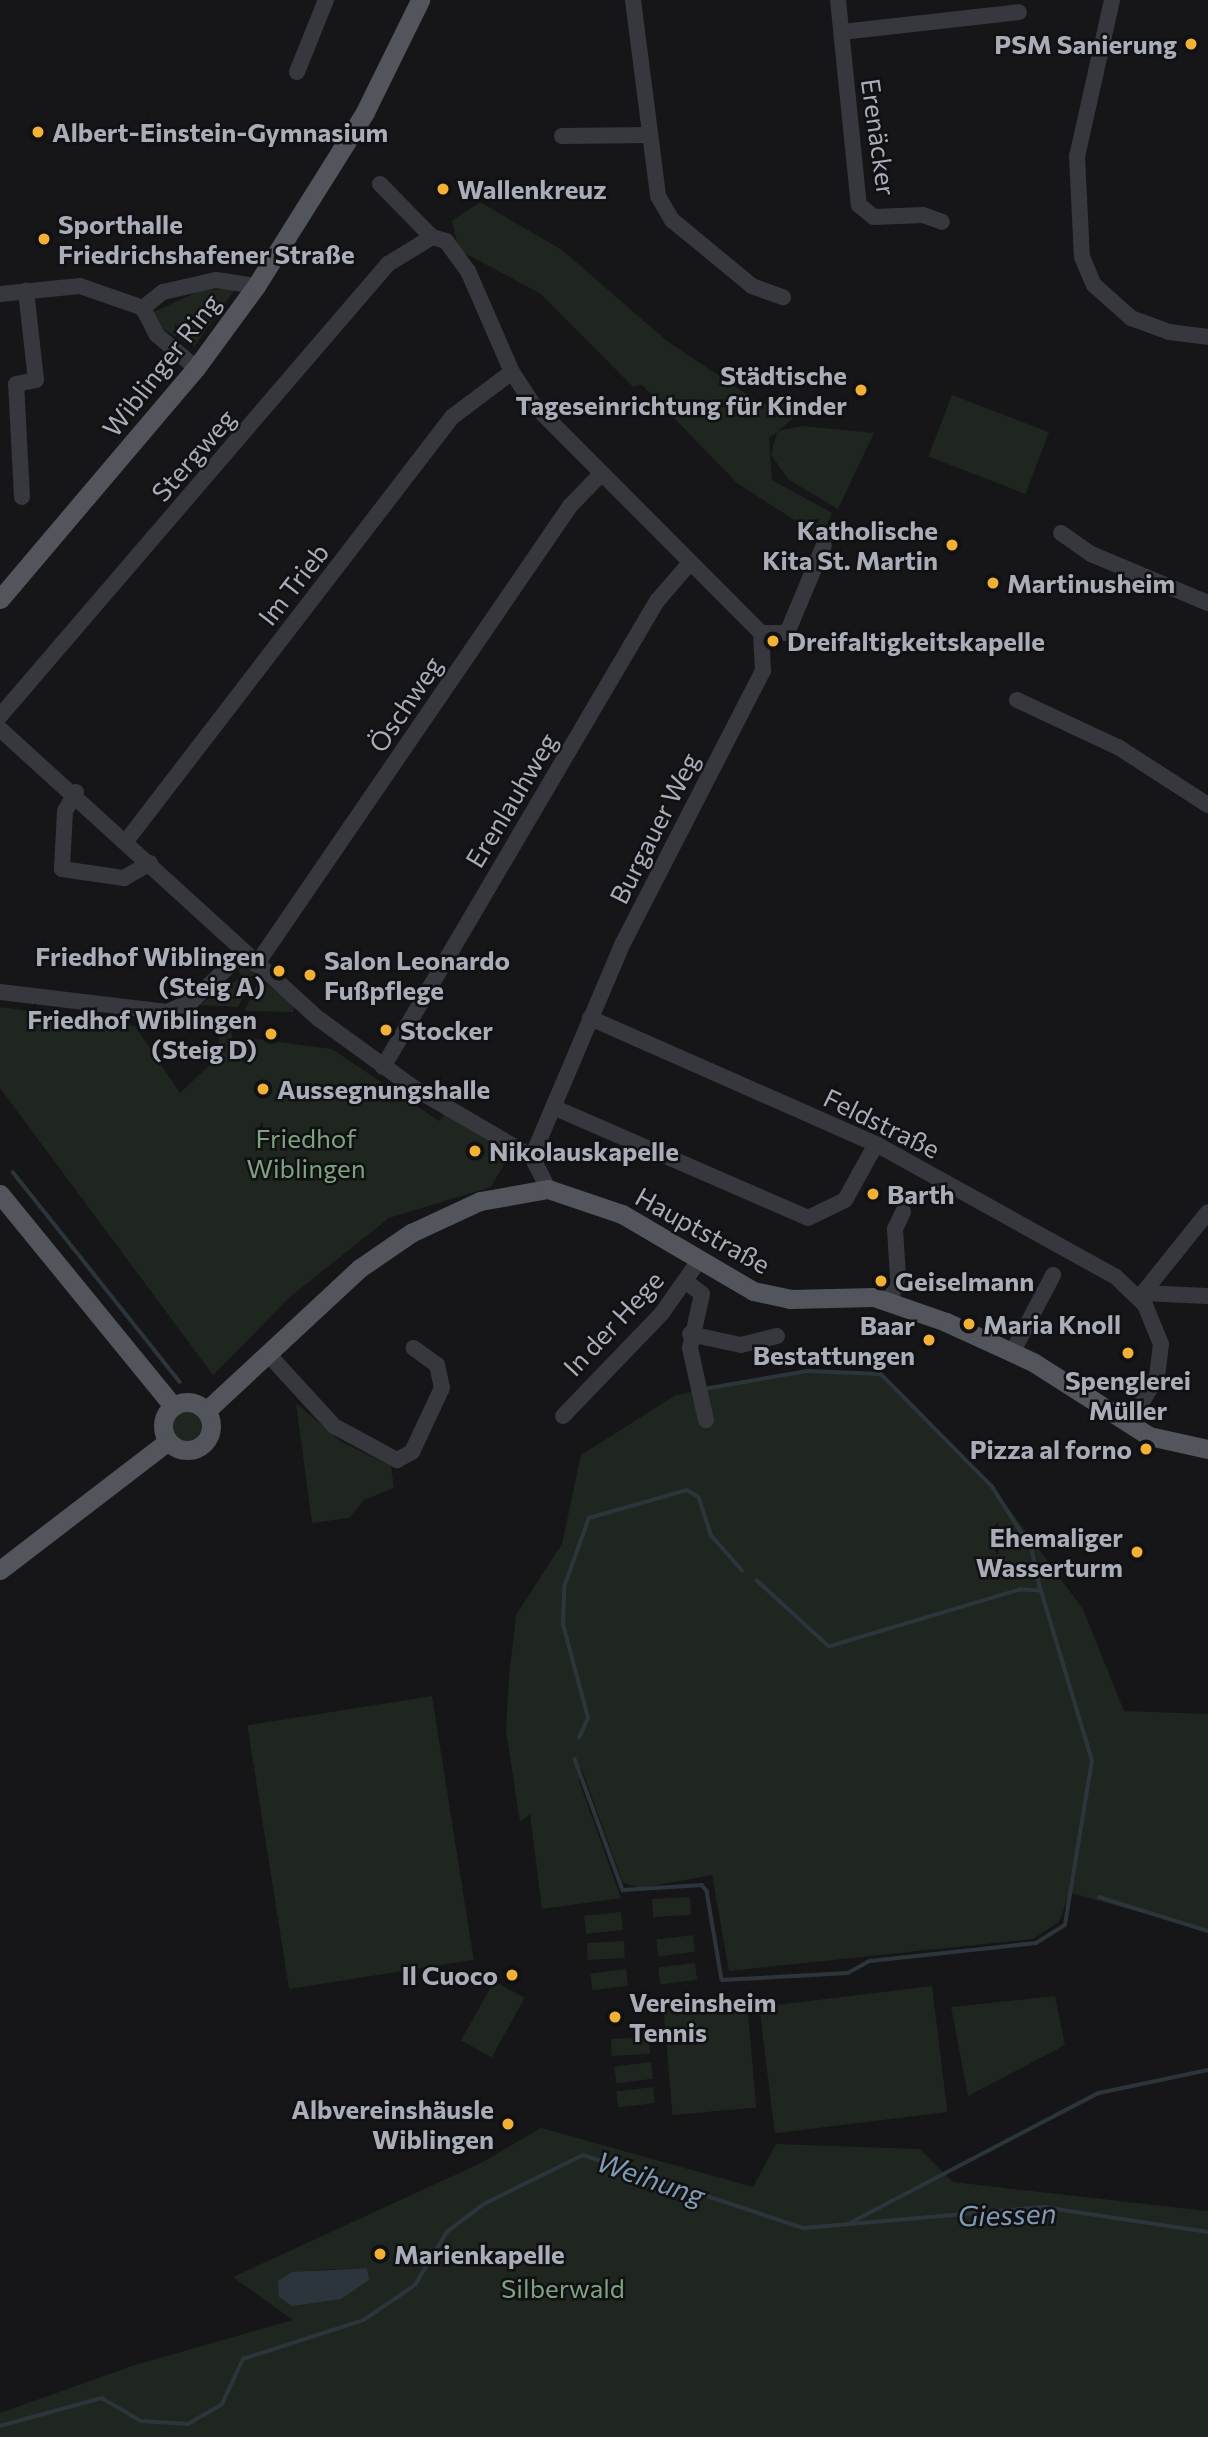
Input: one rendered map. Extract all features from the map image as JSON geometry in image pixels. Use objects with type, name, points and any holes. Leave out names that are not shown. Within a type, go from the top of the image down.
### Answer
[{"type":"main road","name":"Wiblinger Ring","points":[[0,599],[196,368],[256,286],[365,112],[420,0]]},
{"type":"main road","points":[[206,1411],[316,1308],[394,1244],[480,1201],[541,1189]]},
{"type":"main road","name":"Hauptstraße","points":[[541,1189],[610,1209],[698,1262],[773,1297],[890,1301],[1013,1351],[1163,1442],[1208,1449]]},
{"type":"main road","points":[[0,1194],[173,1406]]},
{"type":"main road","points":[[187,1402],[206,1411],[211,1424],[202,1444],[181,1449],[168,1441],[163,1426],[173,1406],[187,1402]]},
{"type":"main road","points":[[0,1570],[168,1441]]},
{"type":"street","points":[[297,72],[326,0]]},
{"type":"street","points":[[633,0],[654,185],[673,220],[752,286],[783,297]]},
{"type":"street","name":"Erenäcker","points":[[838,0],[859,205],[874,217],[923,215],[942,222]]},
{"type":"street","points":[[1112,0],[1078,145],[1082,257],[1094,285],[1131,317],[1169,332],[1208,337]]},
{"type":"street","points":[[842,32],[1019,12]]},
{"type":"street","points":[[562,136],[647,135]]},
{"type":"street","points":[[380,184],[468,271],[512,372],[600,475],[761,633],[787,633],[824,545]]},
{"type":"street","name":"Stergweg","points":[[0,716],[388,264],[436,237]]},
{"type":"street","points":[[143,308],[163,292],[216,280],[256,286]]},
{"type":"street","points":[[0,294],[80,286],[143,308],[157,335],[196,368]]},
{"type":"street","points":[[22,498],[16,384],[36,380],[26,291]]},
{"type":"street","name":"Im Trieb","points":[[127,840],[452,417],[512,372]]},
{"type":"street","name":"Öschweg","points":[[256,965],[570,506],[600,475]]},
{"type":"street","points":[[1061,533],[1091,554],[1208,603]]},
{"type":"street","name":"Erenlauhweg","points":[[383,1067],[657,601],[690,564]]},
{"type":"street","name":"Burgauer Weg","points":[[532,1157],[590,1018],[763,671],[761,633]]},
{"type":"street","points":[[1017,700],[1118,747],[1208,805]]},
{"type":"street","points":[[0,729],[76,792],[243,953],[332,1030],[383,1067],[532,1157],[541,1189]]},
{"type":"street","points":[[76,792],[65,811],[62,869],[124,878],[150,863]]},
{"type":"street","points":[[0,992],[164,1012],[188,1004],[243,953]]},
{"type":"street","name":"Feldstraße","points":[[590,1018],[876,1144],[1104,1270],[1140,1295],[1159,1334],[1161,1362],[1129,1423]]},
{"type":"street","points":[[553,1107],[807,1218],[845,1200],[876,1144]]},
{"type":"street","points":[[890,1301],[898,1276],[895,1229],[903,1212]]},
{"type":"street","points":[[1140,1295],[1208,1212]]},
{"type":"street","name":"In der Hege","points":[[563,1416],[685,1281],[698,1262]]},
{"type":"street","points":[[1013,1351],[1053,1275]]},
{"type":"street","points":[[685,1281],[702,1294],[690,1334],[706,1420]]},
{"type":"street","points":[[1140,1295],[1208,1296]]},
{"type":"street","points":[[690,1334],[741,1345],[777,1336]]},
{"type":"street","points":[[268,1354],[334,1426],[397,1460],[412,1452],[442,1388],[437,1365],[414,1348]]},
{"type":"green space","points":[[480,202],[562,250],[667,341],[761,404],[811,403],[778,431],[803,426],[874,433],[838,509],[789,480],[771,455],[777,432],[769,438],[772,480],[832,513],[822,538],[737,483],[642,385],[633,387],[541,294],[459,250],[452,221]]},
{"type":"green space","points":[[236,288],[194,347],[161,328],[154,312],[199,291]]},
{"type":"green space","points":[[952,395],[1049,432],[1025,494],[928,457]]},
{"type":"green space","points":[[244,966],[255,974],[238,1007],[199,1005],[242,977],[238,970]]},
{"type":"green space","points":[[260,979],[294,1005],[293,1012],[244,1011]]},
{"type":"green space","name":"Friedhof Wiblingen","points":[[0,1007],[135,1026],[180,1093],[215,1060],[221,1029],[231,1031],[234,1051],[246,1049],[248,1038],[332,1049],[439,1121],[445,1114],[510,1154],[491,1187],[389,1218],[290,1297],[213,1375],[0,1088]]},
{"type":"green space","points":[[803,1372],[881,1374],[992,1486],[1083,1609],[1124,1711],[1208,1714],[1208,1931],[1070,1893],[1059,1922],[1033,1939],[729,1971],[712,1875],[641,1888],[623,1883],[581,1767],[579,1781],[621,1898],[542,1909],[530,1814],[520,1822],[506,1731],[509,1677],[516,1615],[562,1544],[581,1455],[676,1395]]},
{"type":"green space","points":[[187,1402],[204,1409],[211,1426],[204,1443],[187,1450],[170,1443],[163,1426],[170,1409]]},
{"type":"green space","points":[[296,1403],[340,1441],[391,1466],[394,1488],[364,1500],[349,1518],[312,1523]]},
{"type":"green space","points":[[432,1696],[474,1960],[289,1989],[247,1725]]},
{"type":"green space","points":[[690,1897],[691,1915],[653,1917],[652,1899]]},
{"type":"green space","points":[[621,1912],[623,1930],[586,1934],[584,1916]]},
{"type":"green space","points":[[693,1935],[695,1952],[658,1956],[656,1940]]},
{"type":"green space","points":[[624,1941],[625,1958],[588,1960],[587,1943]]},
{"type":"green space","points":[[695,1963],[697,1980],[660,1984],[658,1968]]},
{"type":"green space","points":[[626,1969],[628,1986],[592,1990],[590,1973]]},
{"type":"green space","points":[[494,1981],[525,1998],[492,2057],[461,2040]]},
{"type":"green space","points":[[932,1986],[947,2112],[775,2133],[759,2007]]},
{"type":"green space","points":[[1055,1996],[1065,2045],[968,2096],[951,2007]]},
{"type":"green space","points":[[747,2002],[756,2108],[673,2115],[663,2009]]},
{"type":"green space","points":[[649,2037],[650,2054],[612,2056],[611,2039]]},
{"type":"green space","points":[[651,2062],[653,2079],[616,2083],[614,2067]]},
{"type":"green space","points":[[653,2087],[655,2103],[618,2107],[616,2092]]},
{"type":"green space","name":"Silberwald","points":[[541,2128],[753,2187],[776,2144],[920,2149],[953,2182],[1208,2211],[1208,2437],[0,2437],[0,2413],[135,2365],[293,2320],[233,2277],[481,2163]],"holes":[[[367,2268],[279,2297],[315,2270]]]},
{"type":"shaded area","points":[[367,2268],[369,2280],[341,2299],[292,2306],[279,2297],[278,2281],[292,2272]]},
{"type":"waterway","points":[[13,1172],[180,1382]]},
{"type":"waterway","points":[[704,1389],[807,1371],[881,1374],[992,1486],[1032,1549],[1041,1591]]},
{"type":"waterway","points":[[579,1738],[588,1718],[563,1625],[564,1587],[589,1518],[687,1490],[699,1497],[711,1535],[742,1570]]},
{"type":"waterway","points":[[575,1759],[623,1890],[702,1885],[707,1891],[722,1980],[848,1973],[870,1961],[1036,1943],[1065,1925],[1092,1761],[1041,1591],[1020,1590],[829,1647],[757,1581]]},
{"type":"waterway","points":[[1099,1897],[1208,1931]]},
{"type":"waterway","name":"Weihung","points":[[848,2224],[1099,2093],[1208,2070]]},
{"type":"waterway","name":"Weihung","points":[[0,2426],[102,2398],[141,2421],[188,2424],[222,2404],[243,2359],[364,2320],[415,2285],[447,2232],[484,2204],[583,2155],[804,2228],[1043,2207],[1208,2232]]},
{"type":"place","name":"PSM Sanierung","points":[[1191,44]]},
{"type":"place","name":"Albert-Einstein-Gymnasium","points":[[38,132]]},
{"type":"place","name":"Wallenkreuz","points":[[443,189]]},
{"type":"place","name":"Sporthalle Friedrichshafener Straße","points":[[44,239]]},
{"type":"place","name":"Städtische Tageseinrichtung für Kinder","points":[[861,390]]},
{"type":"place","name":"Katholische Kita St. Martin","points":[[952,545]]},
{"type":"place","name":"Martinusheim","points":[[993,583]]},
{"type":"place","name":"Dreifaltigkeitskapelle","points":[[773,641]]},
{"type":"place","name":"Friedhof Wiblingen (Steig A)","points":[[279,971]]},
{"type":"place","name":"Salon Leonardo Fußpflege","points":[[310,975]]},
{"type":"place","name":"Stocker","points":[[386,1030]]},
{"type":"place","name":"Friedhof Wiblingen (Steig D)","points":[[271,1034]]},
{"type":"place","name":"Aussegnungshalle","points":[[263,1089]]},
{"type":"place","name":"Nikolauskapelle","points":[[475,1151]]},
{"type":"place","name":"Barth","points":[[873,1194]]},
{"type":"place","name":"Geiselmann","points":[[881,1281]]},
{"type":"place","name":"Maria Knoll","points":[[969,1324]]},
{"type":"place","name":"Baar Bestattungen","points":[[929,1340]]},
{"type":"place","name":"Spenglerei Müller","points":[[1128,1353]]},
{"type":"place","name":"Pizza al forno","points":[[1146,1449]]},
{"type":"place","name":"Ehemaliger Wasserturm","points":[[1137,1552]]},
{"type":"place","name":"Il Cuoco","points":[[512,1975]]},
{"type":"place","name":"Vereinsheim Tennis","points":[[615,2017]]},
{"type":"place","name":"Albvereinshäusle Wiblingen","points":[[508,2124]]},
{"type":"place","name":"Marienkapelle","points":[[380,2254]]},
{"type":"water label","name":"Giessen","points":[[1007,2214]]}]
